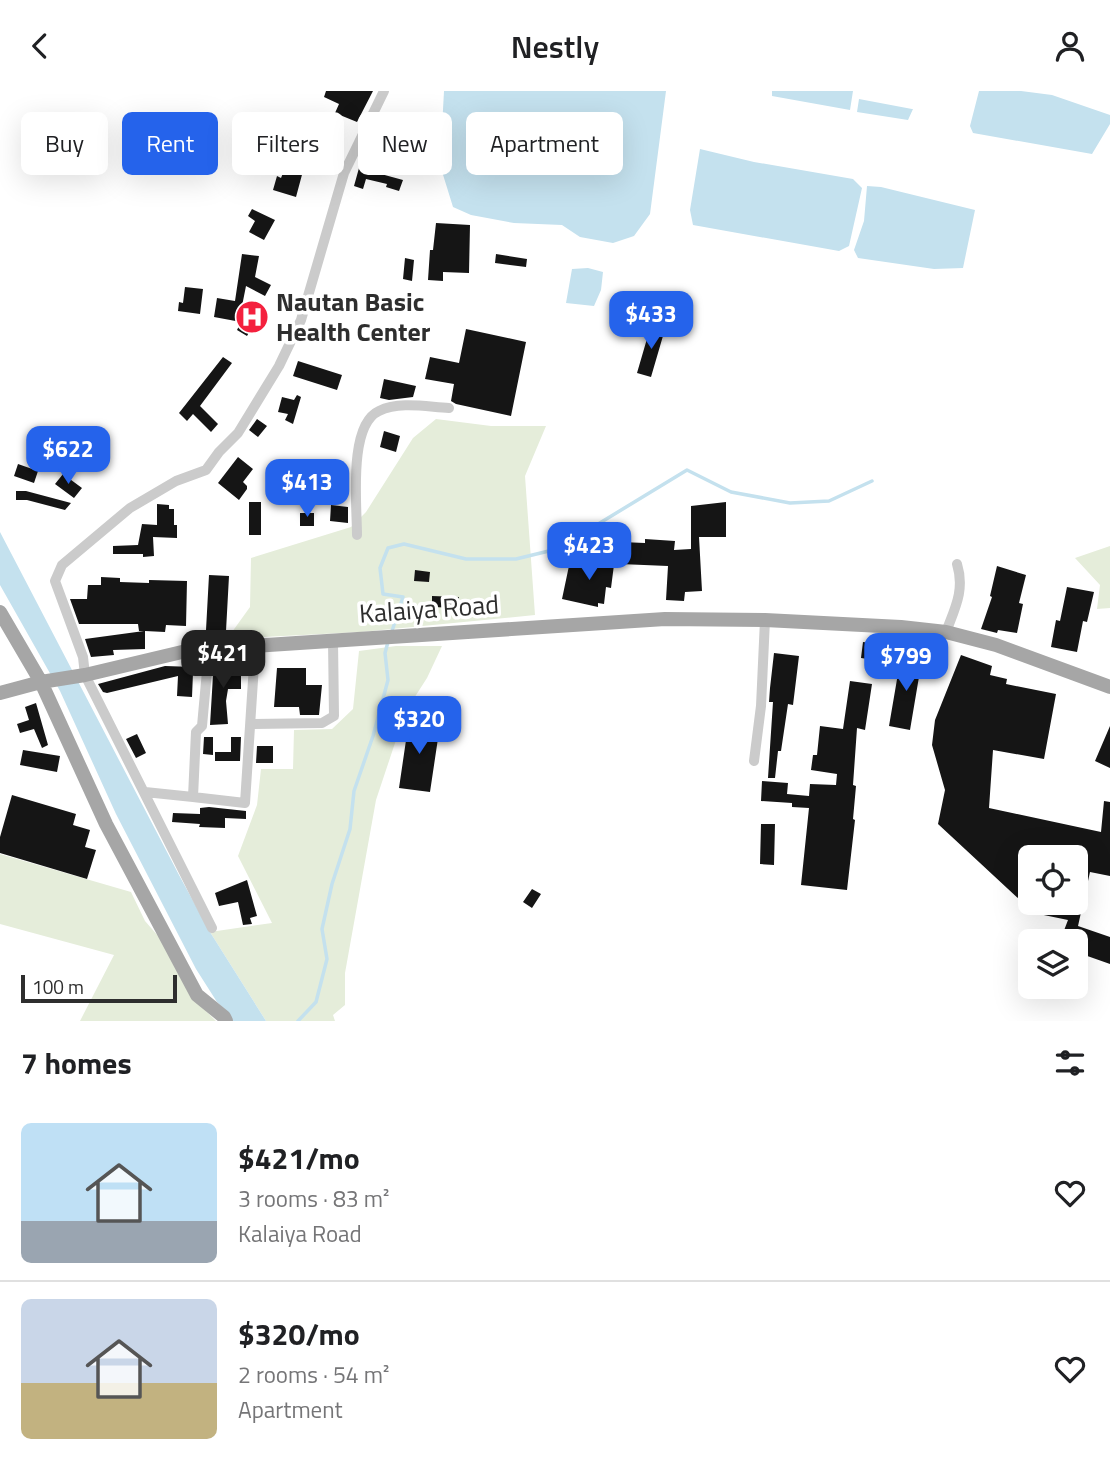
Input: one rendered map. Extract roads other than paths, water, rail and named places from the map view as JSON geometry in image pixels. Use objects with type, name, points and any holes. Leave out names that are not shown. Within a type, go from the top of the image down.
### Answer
[{"type":"main road","points":[[0,613],[46,682],[106,824],[197,996],[225,1019]]},
{"type":"main road","name":"Kalaiya Road","points":[[0,693],[205,649],[665,619],[765,620],[946,632],[996,645],[1110,687]]},
{"type":"street","points":[[212,928],[85,675],[83,657],[55,581],[62,565],[130,508],[176,481],[206,470],[238,433],[279,366],[301,320],[344,173],[384,91]]},
{"type":"street","points":[[357,535],[358,443],[367,420],[378,411],[403,405],[449,408]]},
{"type":"street","points":[[946,632],[959,603],[960,574],[957,564]]},
{"type":"street","points":[[754,761],[761,706],[765,620]]},
{"type":"street","points":[[251,724],[322,723],[334,716],[333,641]]},
{"type":"street","points":[[145,792],[245,803],[254,665],[250,646]]},
{"type":"street","points":[[193,797],[196,732],[202,726],[205,702],[205,649]]},
{"type":"water","points":[[444,91],[666,91],[650,214],[634,236],[613,243],[580,237],[562,225],[514,223],[471,215],[453,207],[443,175],[452,175],[452,112],[443,112]]},
{"type":"water","points":[[772,91],[853,91],[850,110],[772,96]]},
{"type":"water","points":[[979,91],[1021,91],[1052,95],[1110,115],[1110,124],[1092,154],[973,133],[970,126]]},
{"type":"water","points":[[859,99],[913,109],[908,120],[857,112]]},
{"type":"water","points":[[700,149],[754,162],[853,179],[862,188],[849,246],[839,251],[693,225],[690,210]]},
{"type":"water","points":[[867,186],[975,210],[963,268],[934,269],[858,258],[854,250],[864,221]]},
{"type":"water","points":[[588,268],[603,272],[601,290],[594,306],[566,303],[572,269]]},
{"type":"water","points":[[0,532],[210,932],[266,1021],[233,1021],[196,969],[116,814],[60,691],[0,585]]},
{"type":"waterway","points":[[392,631],[403,597],[383,594],[380,568],[388,548],[404,544],[466,559],[516,559],[557,549],[687,470],[731,492],[790,503],[829,501],[872,481]]},
{"type":"waterway","points":[[298,1021],[316,1002],[327,959],[322,929],[332,884],[350,829],[354,791],[388,680],[385,653],[388,642]]},
{"type":"place","name":"Nautan Basic Health Center","points":[[252,317]]}]
